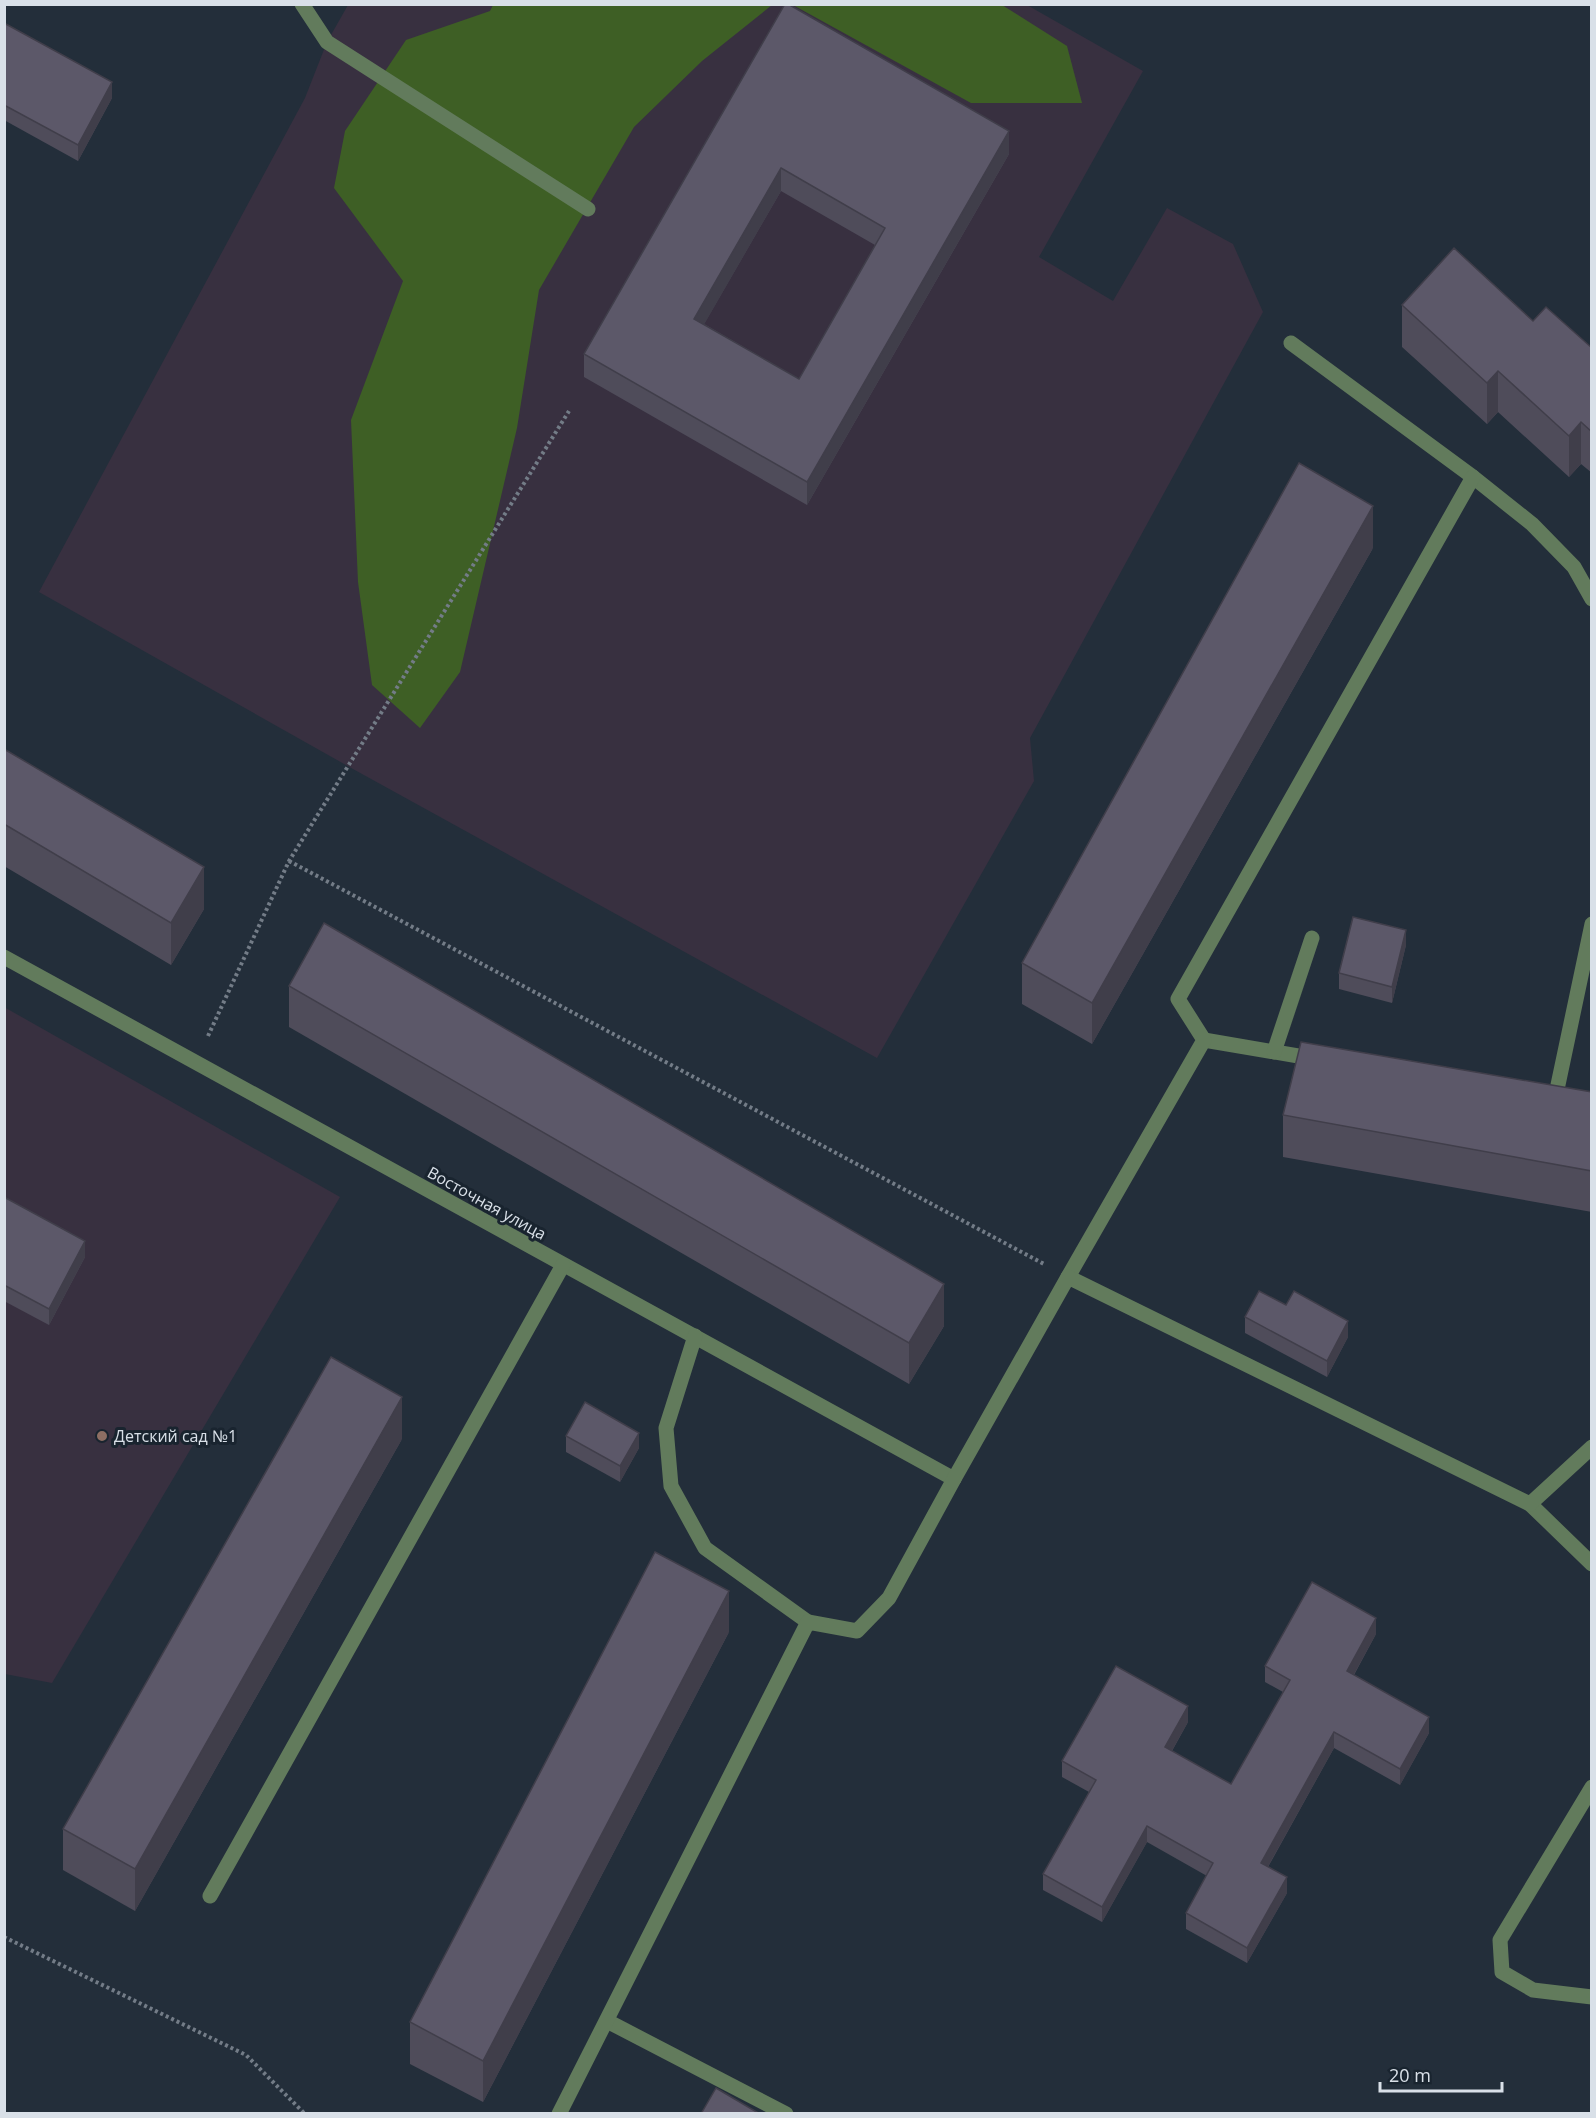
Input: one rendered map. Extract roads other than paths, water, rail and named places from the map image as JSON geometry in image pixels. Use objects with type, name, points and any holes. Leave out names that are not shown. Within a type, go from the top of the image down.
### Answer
[{"type":"street","points":[[302,4],[327,42],[588,209]]},
{"type":"street","points":[[1291,343],[1473,477],[1532,524],[1574,567],[1592,599]]},
{"type":"street","points":[[1332,1062],[1204,1040],[1178,999],[1473,477]]},
{"type":"street","points":[[1532,1095],[1555,1099],[1592,924]]},
{"type":"street","points":[[1274,1052],[1312,938]]},
{"type":"street","name":"Восточная улица","points":[[4,957],[954,1479]]},
{"type":"street","points":[[695,1336],[666,1428],[671,1486],[705,1548],[808,1622],[857,1631],[889,1598],[1068,1277],[1204,1040]]},
{"type":"street","points":[[210,1896],[563,1265]]},
{"type":"street","points":[[1068,1277],[1530,1504],[1592,1564]]},
{"type":"street","points":[[1530,1504],[1592,1447]]},
{"type":"street","points":[[559,2114],[808,1622]]},
{"type":"street","points":[[1592,1787],[1500,1940],[1502,1972],[1533,1990],[1592,1997]]},
{"type":"street","points":[[607,2021],[786,2114]]},
{"type":"place","name":"Детский сад №1","points":[[102,1436]]}]
